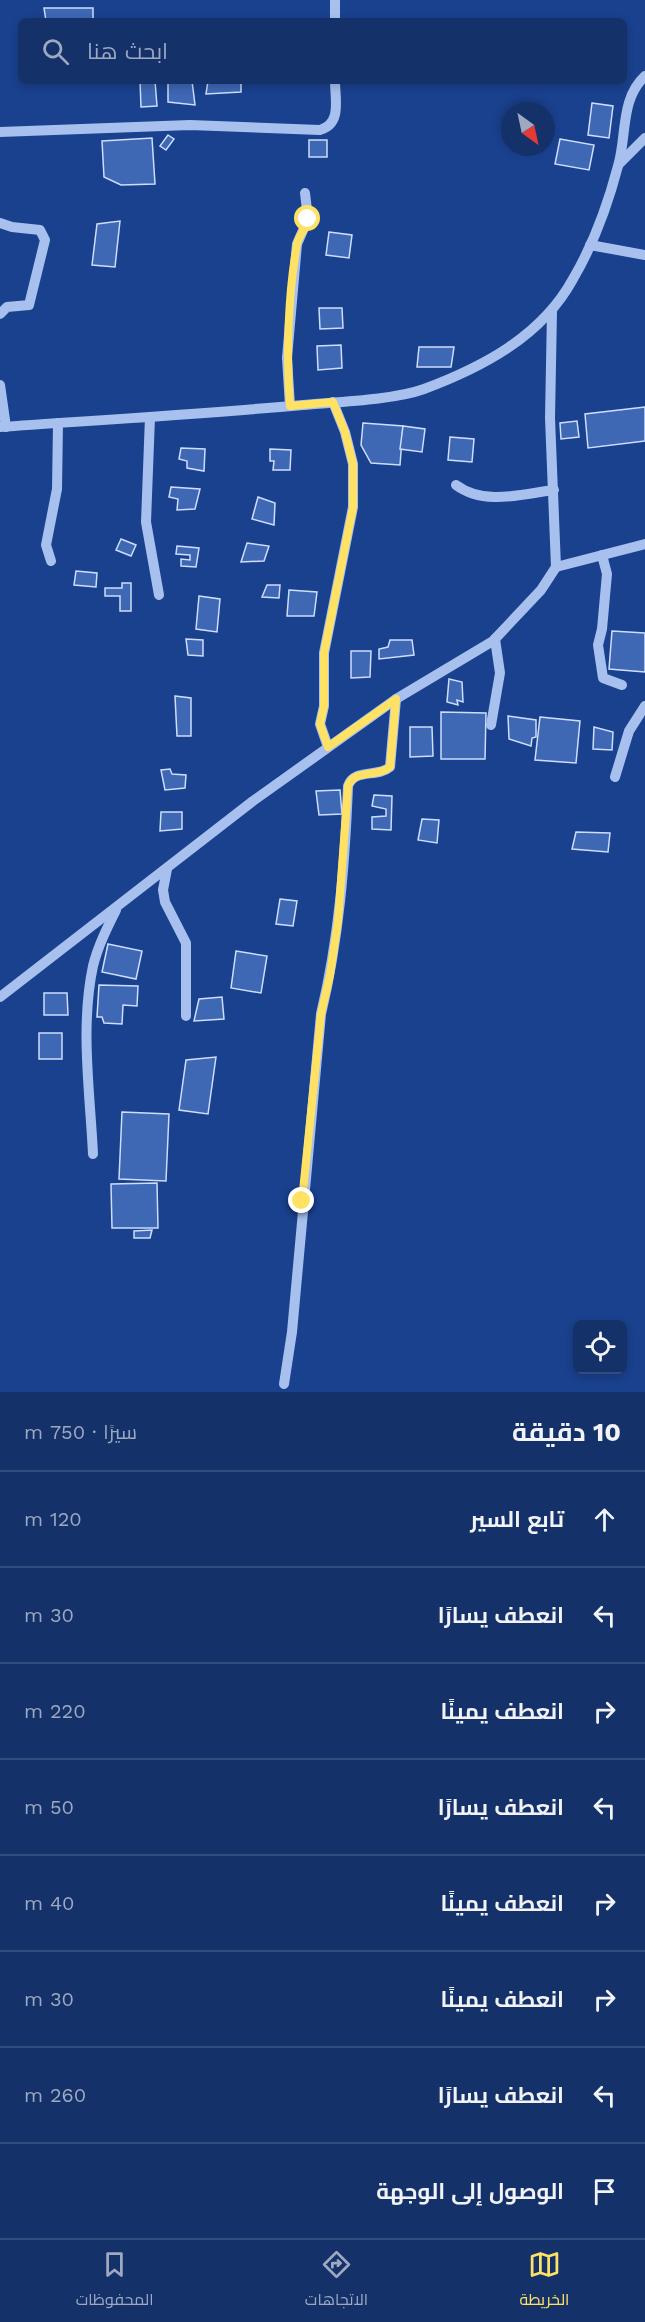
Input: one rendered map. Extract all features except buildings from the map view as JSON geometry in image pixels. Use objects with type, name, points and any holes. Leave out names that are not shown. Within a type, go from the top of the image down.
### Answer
[{"type":"street","points":[[335,0],[335,18]]},
{"type":"street","points":[[0,385],[3,427],[290,406],[422,390],[517,344],[552,311],[573,279],[590,245],[619,164],[629,105],[638,83],[645,76]]},
{"type":"street","points":[[0,132],[190,125],[320,130],[330,126],[336,116],[335,84]]},
{"type":"street","points":[[619,164],[645,138]]},
{"type":"street","points":[[290,406],[287,358],[297,244],[308,219],[305,192]]},
{"type":"street","points":[[0,224],[40,230],[45,240],[29,305],[7,307],[0,313]]},
{"type":"street","points":[[590,245],[645,255]]},
{"type":"street","points":[[0,997],[118,908],[253,801],[396,699],[495,639],[525,609],[556,567],[549,418],[552,311]]},
{"type":"street","points":[[328,747],[320,724],[324,706],[324,653],[353,507],[353,464],[345,432],[333,402]]},
{"type":"street","points":[[150,417],[146,522],[159,596]]},
{"type":"street","points":[[51,561],[46,545],[58,471],[58,423]]},
{"type":"street","points":[[456,485],[467,494],[481,498],[554,490]]},
{"type":"street","points":[[556,567],[645,544]]},
{"type":"street","points":[[602,555],[607,574],[602,629],[598,645],[603,678],[622,685]]},
{"type":"street","points":[[491,725],[500,673],[495,639]]},
{"type":"street","points":[[284,1384],[292,1332],[321,1014],[330,975],[338,921],[348,786],[350,779],[357,775],[384,772],[390,767],[396,699]]},
{"type":"street","points":[[615,777],[629,731],[645,706]]},
{"type":"street","points":[[167,868],[163,890],[165,902],[186,943],[186,1016]]},
{"type":"street","points":[[93,1154],[87,1061],[88,1008],[93,966],[101,942],[118,908]]},
{"type":"route","points":[[302,1201],[321,1014],[330,975],[338,921],[348,786],[350,779],[357,775],[384,772],[390,767],[396,699],[328,747],[320,724],[324,706],[324,653],[353,507],[353,464],[345,432],[333,402],[290,406],[287,358],[293,272],[297,244],[308,219]]}]
